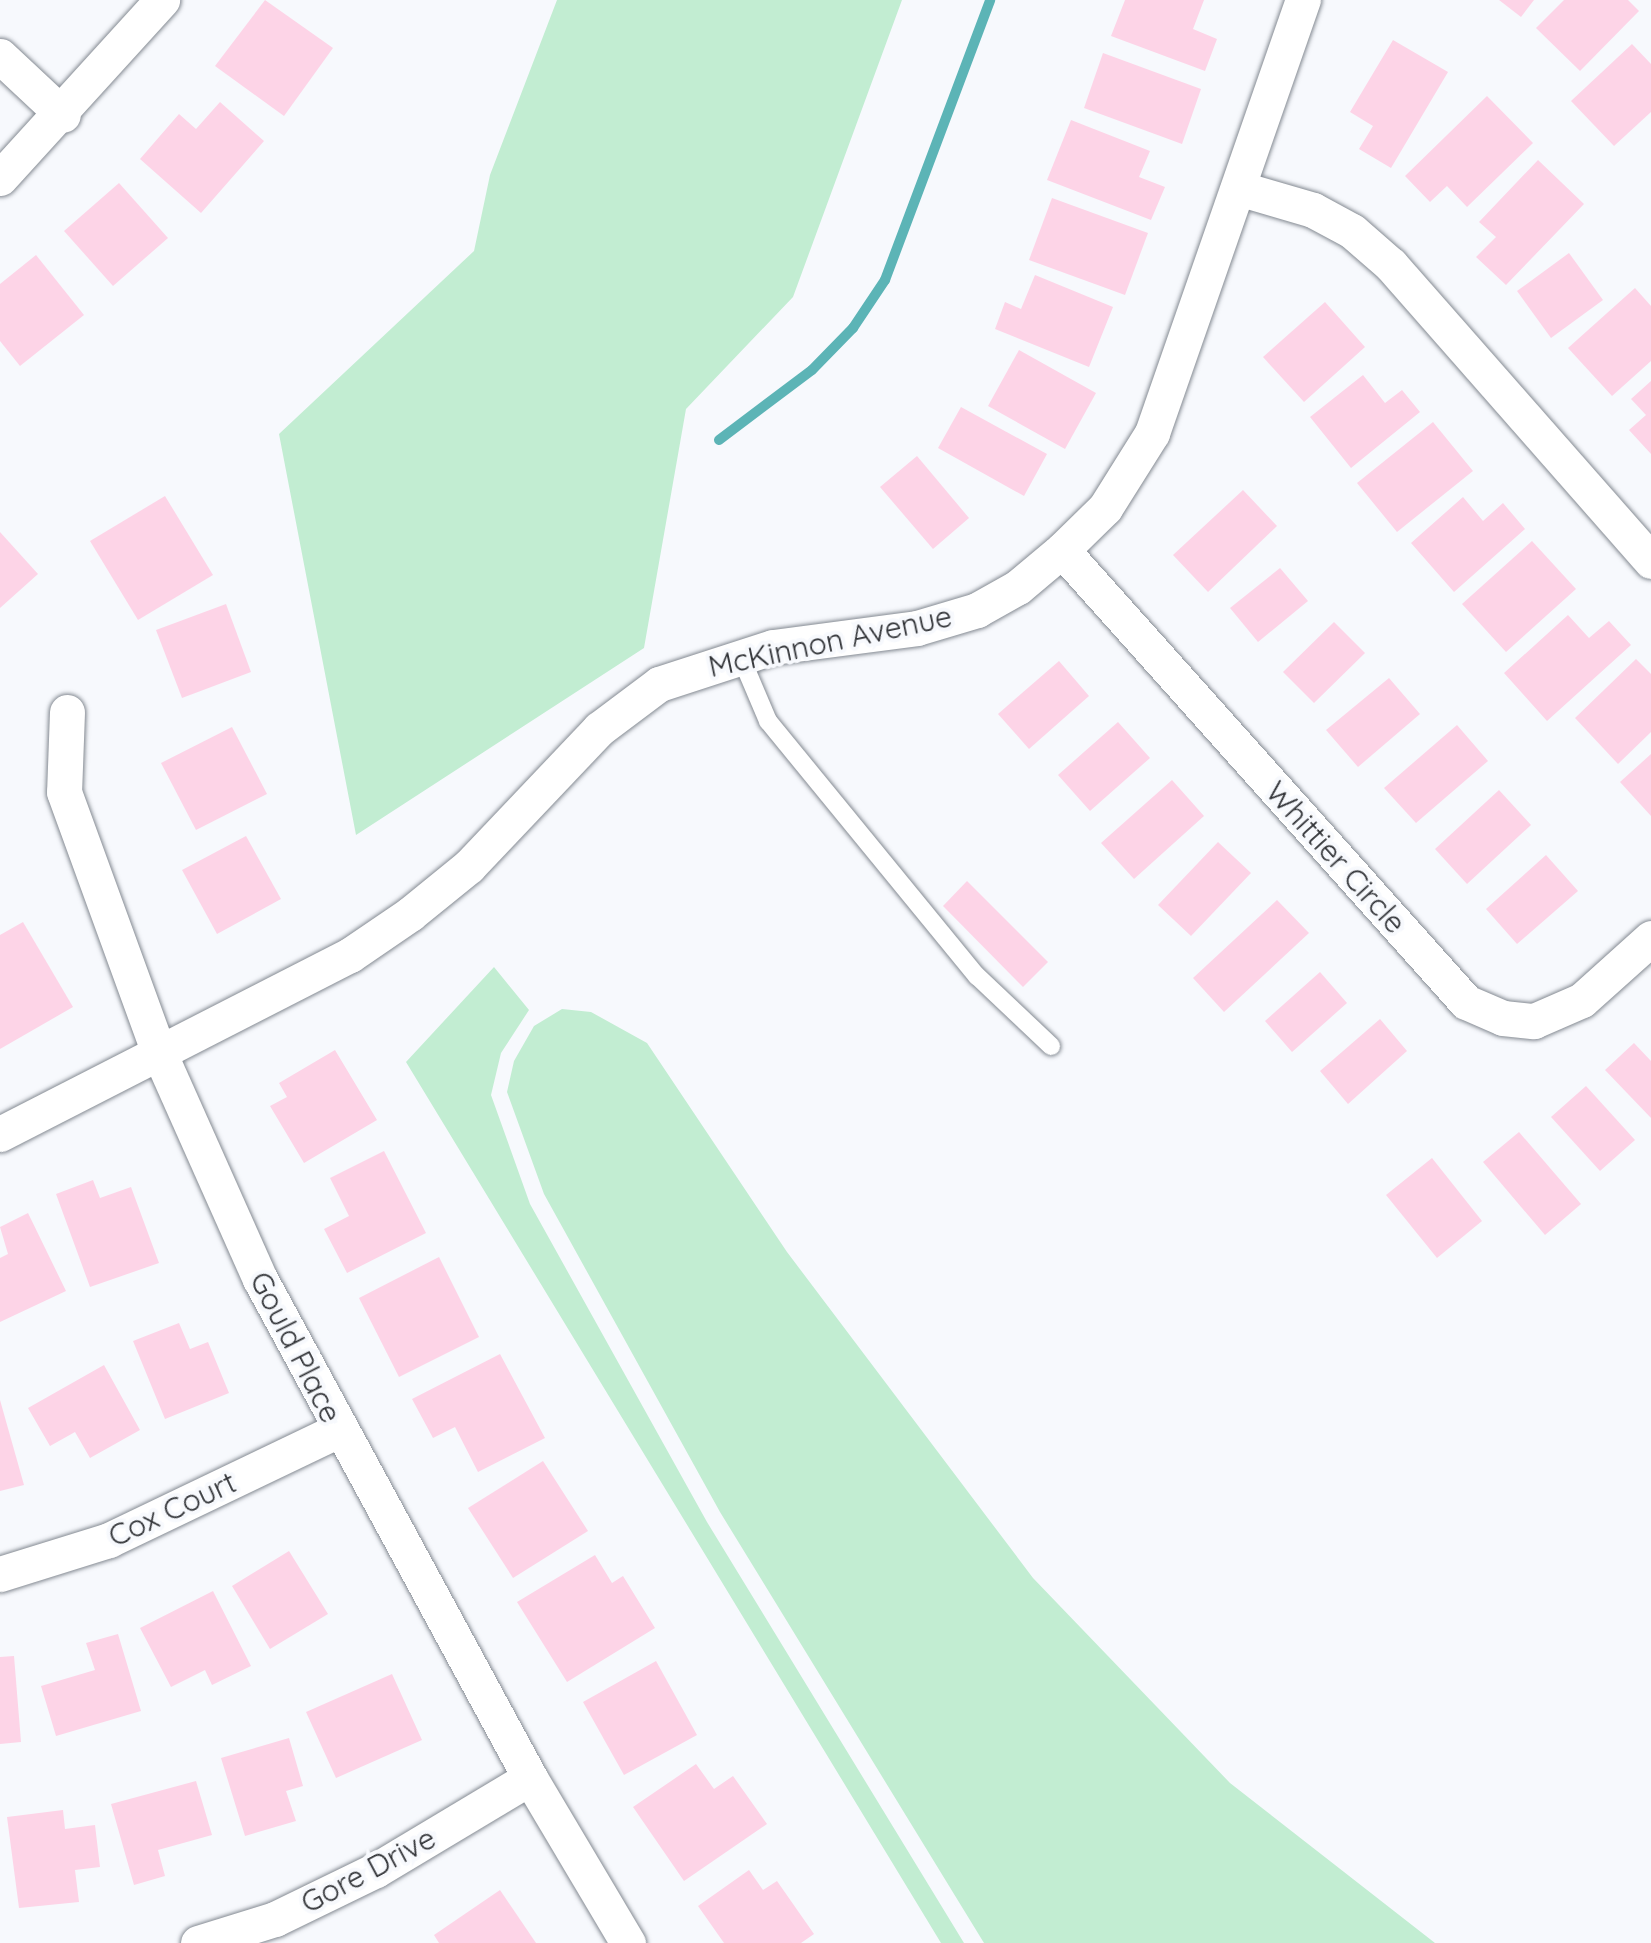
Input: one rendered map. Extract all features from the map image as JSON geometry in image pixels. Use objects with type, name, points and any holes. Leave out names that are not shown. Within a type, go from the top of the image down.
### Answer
[{"type":"street","points":[[0,178],[64,115],[162,0]]},
{"type":"street","name":"McKinnon Avenue","points":[[0,1134],[350,955],[469,866],[599,728],[659,684],[740,655],[917,628],[977,610],[1018,587],[1062,550],[1105,508],[1152,432],[1303,0]]},
{"type":"street","points":[[0,56],[64,115]]},
{"type":"street","points":[[1238,188],[1313,210],[1352,231],[1391,265],[1651,561]]},
{"type":"street","name":"Whittier Circle","points":[[1062,550],[1466,1002],[1502,1018],[1534,1021],[1582,1000],[1651,938]]},
{"type":"street","name":"Gould Place","points":[[67,712],[64,792],[158,1050],[260,1279],[338,1430],[530,1778],[628,1943]]},
{"type":"street","name":"Cox Court","points":[[0,1574],[109,1540],[338,1430]]},
{"type":"street","name":"Gore Drive","points":[[198,1943],[275,1919],[376,1870],[530,1778]]},
{"type":"lane","points":[[740,655],[768,721],[976,976],[1051,1046]]},
{"type":"green space","points":[[557,0],[902,0],[793,297],[686,409],[644,648],[356,835],[279,434],[474,251],[490,175]]},
{"type":"green space","points":[[494,967],[529,1010],[501,1053],[491,1095],[530,1204],[707,1522],[964,1943],[941,1943],[406,1062]]},
{"type":"green space","points":[[562,1009],[591,1012],[647,1043],[787,1252],[1033,1578],[1230,1783],[1435,1943],[984,1943],[720,1512],[544,1194],[507,1092],[514,1061],[534,1026]]},
{"type":"building","points":[[265,0],[333,48],[284,116],[215,66]]},
{"type":"building","points":[[1125,0],[1204,0],[1193,29],[1217,39],[1205,71],[1111,36]]},
{"type":"building","points":[[1499,0],[1534,0],[1521,17]]},
{"type":"building","points":[[1564,0],[1628,0],[1639,11],[1580,71],[1536,28]]},
{"type":"building","points":[[1393,40],[1448,72],[1391,168],[1359,149],[1373,126],[1350,112]]},
{"type":"building","points":[[1632,44],[1651,64],[1651,112],[1614,146],[1571,101]]},
{"type":"building","points":[[1103,53],[1201,89],[1182,144],[1084,108]]},
{"type":"building","points":[[1487,96],[1533,143],[1467,207],[1447,186],[1430,202],[1405,176]]},
{"type":"building","points":[[220,102],[264,141],[201,213],[140,159],[179,114],[196,129]]},
{"type":"building","points":[[1071,120],[1150,151],[1139,177],[1165,187],[1151,220],[1047,180]]},
{"type":"building","points":[[1538,160],[1584,204],[1506,285],[1476,257],[1496,237],[1479,222]]},
{"type":"building","points":[[119,183],[168,238],[113,286],[64,231]]},
{"type":"building","points":[[1052,198],[1148,233],[1125,295],[1029,260]]},
{"type":"building","points":[[1569,253],[1603,300],[1551,338],[1517,291]]},
{"type":"building","points":[[36,255],[84,315],[20,366],[0,341],[0,284]]},
{"type":"building","points":[[1035,275],[1113,307],[1089,367],[995,329],[1005,302],[1021,309]]},
{"type":"building","points":[[1635,288],[1651,306],[1651,361],[1612,396],[1568,348]]},
{"type":"building","points":[[1325,302],[1365,347],[1304,402],[1263,357]]},
{"type":"building","points":[[1019,350],[1096,393],[1065,449],[988,406]]},
{"type":"building","points":[[1363,375],[1385,403],[1402,390],[1420,412],[1351,468],[1310,417]]},
{"type":"building","points":[[1651,381],[1651,454],[1629,430],[1646,415],[1631,399]]},
{"type":"building","points":[[961,407],[1047,454],[1024,496],[938,448]]},
{"type":"building","points":[[1433,422],[1473,471],[1397,532],[1357,483]]},
{"type":"building","points":[[917,456],[969,518],[933,549],[880,487]]},
{"type":"building","points":[[1243,490],[1277,526],[1208,592],[1173,555]]},
{"type":"building","points":[[165,496],[213,575],[138,620],[90,541]]},
{"type":"building","points":[[1463,497],[1483,521],[1503,503],[1525,529],[1454,592],[1411,543]]},
{"type":"building","points":[[0,532],[38,574],[0,608]]},
{"type":"building","points":[[1532,541],[1576,589],[1506,652],[1462,604]]},
{"type":"building","points":[[1280,568],[1308,601],[1258,642],[1230,608]]},
{"type":"building","points":[[226,604],[251,672],[182,698],[156,630]]},
{"type":"building","points":[[1568,615],[1589,638],[1609,621],[1631,645],[1547,721],[1504,673]]},
{"type":"building","points":[[1334,622],[1365,653],[1314,703],[1283,672]]},
{"type":"building","points":[[1636,659],[1651,674],[1651,732],[1618,764],[1575,718]]},
{"type":"building","points":[[1059,661],[1089,696],[1029,749],[998,714]]},
{"type":"building","points":[[1389,678],[1420,714],[1358,767],[1326,730]]},
{"type":"building","points":[[1118,722],[1150,758],[1090,811],[1058,775]]},
{"type":"building","points":[[1457,725],[1488,761],[1416,823],[1384,788]]},
{"type":"building","points":[[232,727],[267,794],[196,830],[161,763]]},
{"type":"building","points":[[1651,754],[1651,816],[1620,782]]},
{"type":"building","points":[[1172,780],[1204,816],[1134,879],[1101,843]]},
{"type":"building","points":[[1499,790],[1531,825],[1467,884],[1435,849]]},
{"type":"building","points":[[246,836],[281,899],[217,934],[182,870]]},
{"type":"building","points":[[1218,842],[1251,873],[1191,936],[1158,905]]},
{"type":"building","points":[[1546,855],[1578,891],[1517,944],[1486,909]]},
{"type":"building","points":[[967,881],[1048,962],[1023,987],[943,906]]},
{"type":"building","points":[[1277,900],[1309,933],[1224,1012],[1193,978]]},
{"type":"building","points":[[23,922],[73,1007],[0,1049],[0,935]]},
{"type":"building","points":[[1320,972],[1347,1003],[1292,1052],[1265,1021]]},
{"type":"building","points":[[1380,1019],[1407,1051],[1348,1104],[1320,1071]]},
{"type":"building","points":[[1634,1043],[1651,1061],[1651,1118],[1605,1070]]},
{"type":"building","points":[[335,1050],[377,1120],[304,1163],[270,1106],[287,1097],[279,1083]]},
{"type":"building","points":[[1586,1086],[1635,1140],[1600,1171],[1551,1117]]},
{"type":"building","points":[[1519,1132],[1581,1204],[1545,1235],[1483,1162]]},
{"type":"building","points":[[384,1151],[426,1233],[347,1273],[324,1229],[349,1216],[330,1178]]},
{"type":"building","points":[[1432,1158],[1482,1221],[1437,1258],[1386,1195]]},
{"type":"building","points":[[93,1180],[100,1198],[131,1187],[159,1263],[90,1287],[56,1194]]},
{"type":"building","points":[[28,1213],[66,1291],[0,1322],[0,1258],[8,1254],[0,1227]]},
{"type":"building","points":[[439,1257],[479,1337],[399,1377],[359,1298]]},
{"type":"building","points":[[179,1323],[190,1349],[208,1342],[229,1393],[165,1419],[133,1341]]},
{"type":"building","points":[[500,1354],[545,1438],[478,1472],[455,1427],[433,1438],[412,1399]]},
{"type":"building","points":[[104,1365],[140,1430],[90,1458],[75,1432],[50,1446],[28,1408]]},
{"type":"building","points":[[0,1400],[24,1485],[0,1491]]},
{"type":"building","points":[[543,1461],[588,1531],[513,1578],[468,1508]]},
{"type":"building","points":[[289,1551],[328,1614],[270,1649],[232,1586]]},
{"type":"building","points":[[595,1555],[612,1583],[623,1576],[655,1628],[567,1682],[517,1602]]},
{"type":"building","points":[[213,1591],[251,1666],[212,1685],[205,1670],[171,1687],[140,1628]]},
{"type":"building","points":[[118,1634],[141,1711],[56,1736],[41,1686],[95,1670],[86,1643]]},
{"type":"building","points":[[14,1656],[21,1742],[0,1744],[0,1657]]},
{"type":"building","points":[[656,1661],[697,1735],[624,1775],[583,1702]]},
{"type":"building","points":[[392,1674],[422,1740],[336,1778],[306,1712]]},
{"type":"building","points":[[289,1738],[303,1786],[286,1791],[296,1821],[245,1836],[221,1758]]},
{"type":"building","points":[[696,1764],[714,1789],[733,1776],[767,1824],[684,1881],[633,1807]]},
{"type":"building","points":[[196,1781],[212,1835],[158,1850],[165,1876],[134,1885],[111,1804]]},
{"type":"building","points":[[63,1810],[65,1829],[95,1825],[100,1867],[75,1870],[79,1902],[19,1908],[7,1817]]},
{"type":"building","points":[[749,1870],[763,1890],[777,1881],[814,1934],[801,1943],[724,1943],[698,1906]]},
{"type":"building","points":[[500,1890],[536,1943],[439,1943],[434,1935]]},
{"type":"waterway","points":[[719,440],[812,370],[853,328],[885,280],[990,0]]}]
